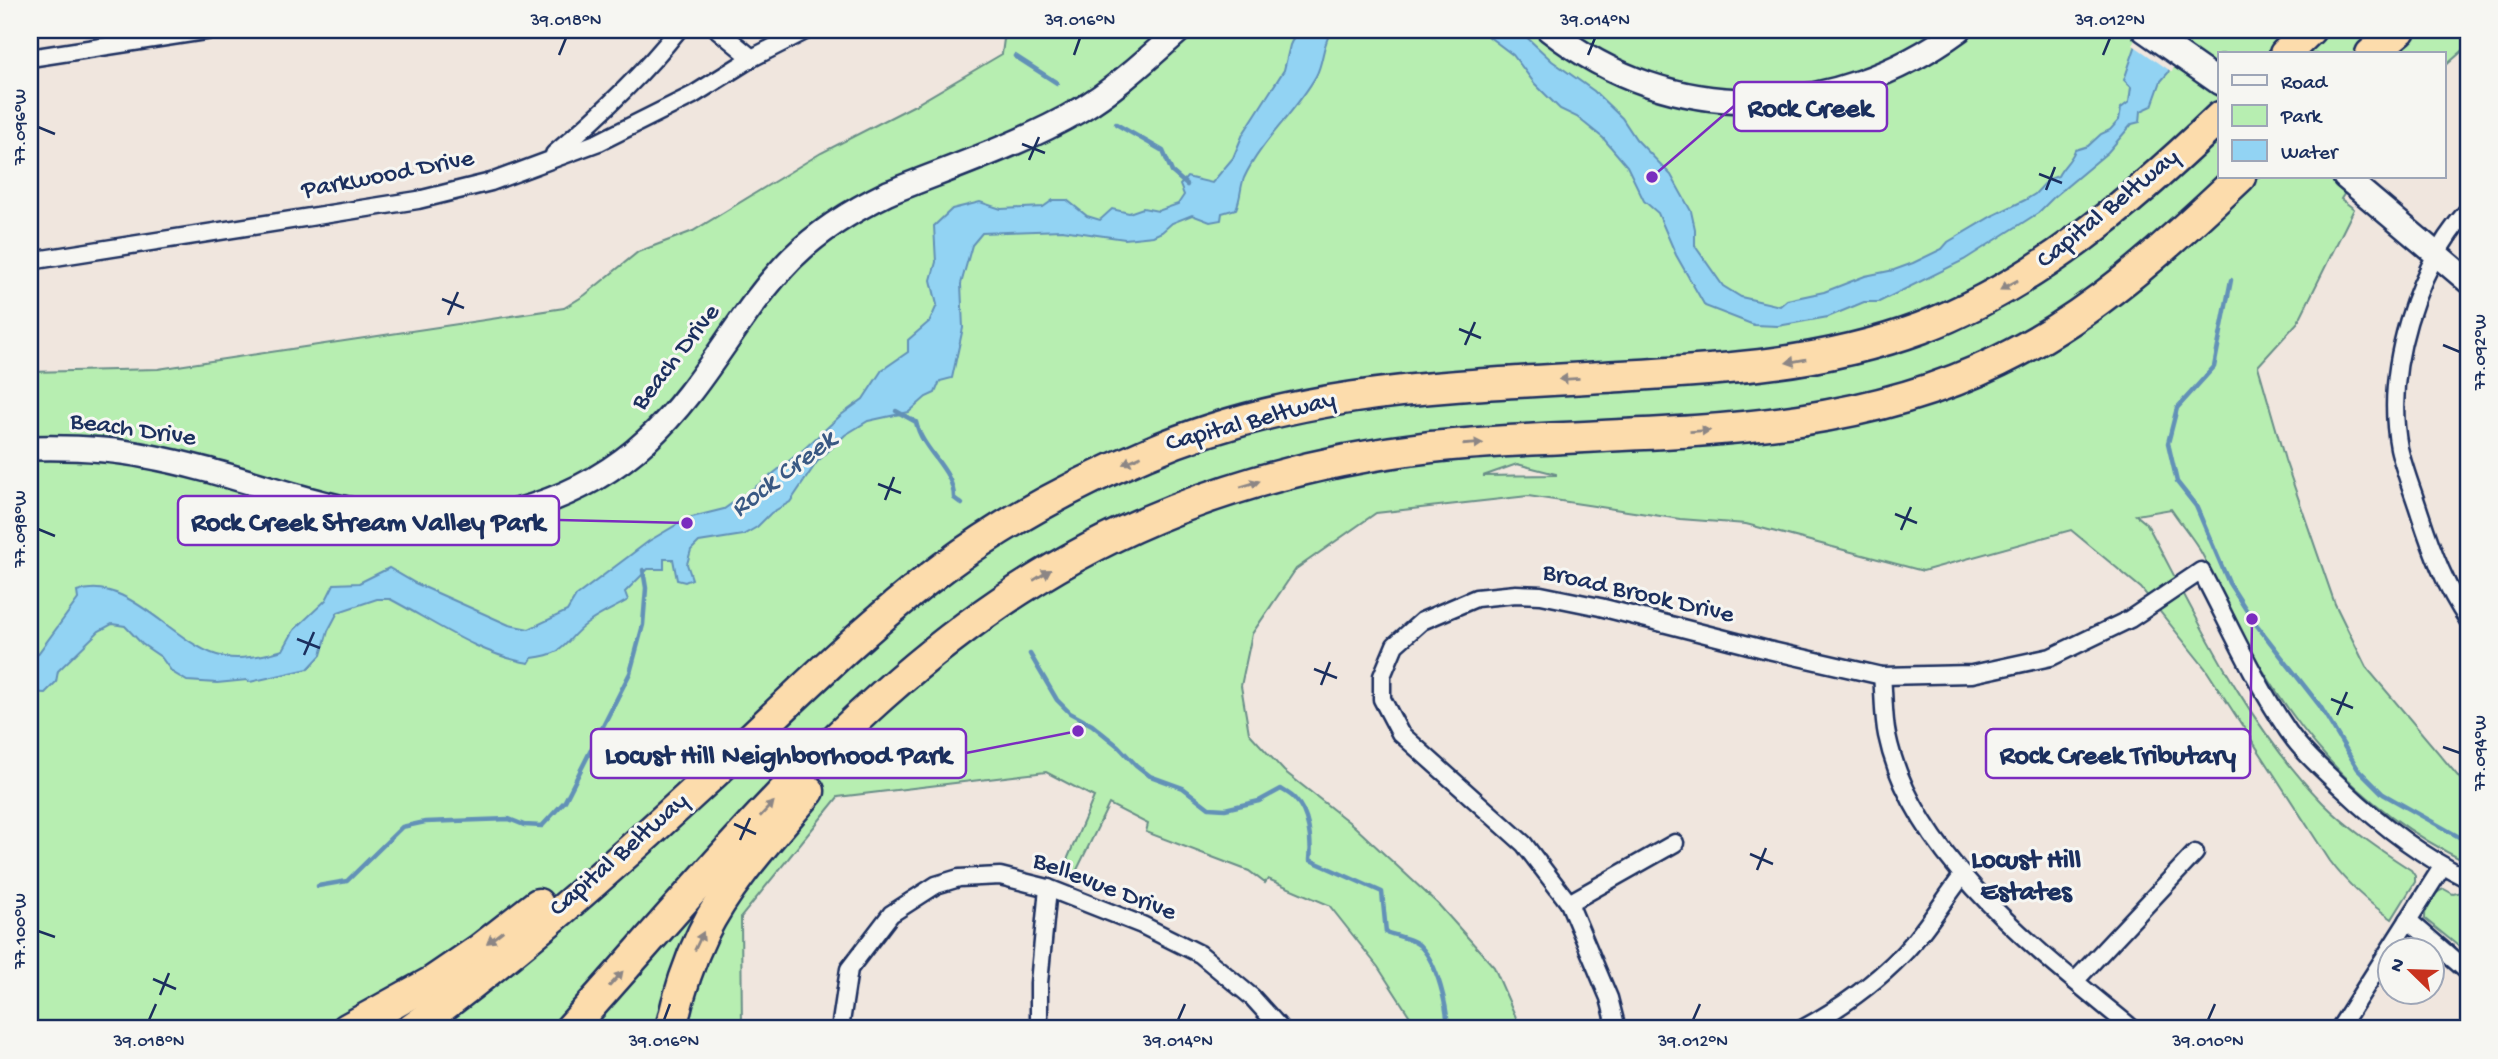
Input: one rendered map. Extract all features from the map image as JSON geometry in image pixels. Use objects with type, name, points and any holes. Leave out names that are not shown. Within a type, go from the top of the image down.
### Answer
[{"type":"highway","points":[[2287,52],[2310,30]]},
{"type":"highway","points":[[2373,52],[2400,30]]},
{"type":"highway","name":"Capital Beltway","points":[[412,1029],[506,956],[641,840],[884,615],[946,566],[1019,517],[1085,481],[1152,451],[1228,424],[1282,409],[1356,395],[1433,387],[1719,371],[1794,362],[1855,349],[1921,328],[1974,304],[2031,273],[2087,235],[2218,120]]},
{"type":"highway","points":[[570,1029],[822,751],[924,658],[984,611],[1053,568],[1108,539],[1173,510],[1294,471],[1365,455],[1434,447],[1798,422],[1868,408],[1939,387],[2000,361],[2066,323],[2134,273],[2239,178]]},
{"type":"highway","points":[[671,1029],[677,999],[690,962],[704,930],[725,896],[834,762],[984,611]]},
{"type":"highway","points":[[347,1029],[432,982],[479,950],[779,712]]},
{"type":"street","points":[[30,58],[211,30]]},
{"type":"street","points":[[546,160],[604,112],[678,30]]},
{"type":"street","points":[[718,30],[752,58]]},
{"type":"street","name":"Parkwood Drive","points":[[30,261],[418,200],[491,182],[599,142],[693,95],[752,58],[807,30]]},
{"type":"street","name":"Beach Drive","points":[[30,448],[96,449],[145,455],[359,512],[408,520],[442,522],[477,519],[545,502],[607,472],[625,460],[662,427],[695,388],[774,279],[792,258],[827,229],[846,215],[888,193],[1044,128],[1080,110],[1118,84],[1180,30]]},
{"type":"street","points":[[1549,30],[1596,62],[1650,85],[1708,98],[1764,101],[1817,95],[1872,79],[1911,61],[1959,30]]},
{"type":"street","points":[[2144,30],[2218,82]]},
{"type":"street","points":[[2346,178],[2468,281]]},
{"type":"street","points":[[2468,210],[2455,225],[2422,283],[2399,356],[2396,412],[2399,448],[2426,533],[2451,596],[2468,620]]},
{"type":"street","name":"Broad Brook Drive","points":[[1617,1029],[1609,998],[1569,903],[1524,844],[1400,733],[1382,699],[1382,676],[1395,645],[1422,621],[1476,598],[1516,594],[1541,595],[1601,607],[1882,676],[1972,674],[2051,657],[2130,619],[2201,571],[2265,693],[2289,732],[2320,767],[2384,827],[2442,867]]},
{"type":"street","points":[[1882,676],[1887,734],[1903,786],[1923,822],[1963,875],[2020,933],[2133,1029]]},
{"type":"street","points":[[1569,903],[1675,844]]},
{"type":"street","points":[[2075,981],[2195,853]]},
{"type":"street","points":[[2339,1029],[2442,867],[2468,879]]},
{"type":"street","points":[[1802,1029],[1861,992],[1904,953],[1963,875]]},
{"type":"street","name":"Bellevue Drive","points":[[840,1029],[849,969],[891,914],[936,885],[959,878],[1000,876],[1048,888],[1142,925],[1200,954],[1252,997],[1281,1029]]},
{"type":"street","points":[[1039,1029],[1039,983],[1048,888]]},
{"type":"street","points":[[2408,920],[2468,972]]},
{"type":"green space","points":[[1022,30],[2468,30],[2468,46],[2446,65],[2446,52],[2218,52],[2218,178],[2354,178],[2341,199],[2354,209],[2298,322],[2258,366],[2285,460],[2335,604],[2366,667],[2468,788],[2468,863],[2426,840],[2389,815],[2327,758],[2300,726],[2252,652],[2201,552],[2171,509],[2136,515],[2147,524],[2225,670],[2270,740],[2295,772],[2343,822],[2411,870],[2415,876],[2415,882],[2392,919],[2358,893],[2330,861],[2205,668],[2141,588],[2071,530],[1923,571],[1746,524],[1680,519],[1528,496],[1376,513],[1296,569],[1252,634],[1241,686],[1249,733],[1284,771],[1354,826],[1438,904],[1494,967],[1521,1029],[1418,1029],[1378,967],[1329,905],[1268,879],[1265,883],[1249,871],[1146,832],[1148,824],[1109,804],[1073,878],[1061,874],[1094,797],[1046,772],[838,797],[741,917],[742,1029],[30,1029],[30,372],[158,369],[564,308],[585,295],[638,252],[693,231],[821,153],[915,105],[1002,54],[1004,39]],"holes":[[[1517,464],[1556,475],[1483,476]]]},
{"type":"green space","points":[[2444,889],[2453,894],[2462,892],[2468,895],[2468,954],[2425,919],[2426,910],[2436,894]]},
{"type":"water","name":"Rock Creek","points":[[1297,30],[1332,30],[1316,76],[1251,164],[1236,209],[1222,213],[1221,220],[1210,222],[1192,215],[1172,223],[1153,236],[1125,239],[1062,230],[982,233],[972,245],[961,284],[963,328],[952,378],[940,381],[935,393],[909,412],[868,421],[845,435],[817,462],[790,502],[771,513],[757,527],[743,535],[699,542],[691,550],[687,564],[692,579],[685,582],[677,580],[673,559],[664,559],[664,569],[648,569],[625,592],[628,600],[588,623],[554,653],[532,658],[529,663],[511,659],[458,637],[390,599],[377,599],[338,612],[328,631],[321,655],[308,669],[250,682],[187,681],[172,672],[161,657],[142,644],[125,626],[112,624],[99,631],[58,671],[56,682],[45,693],[30,692],[30,660],[34,659],[78,599],[77,592],[96,589],[115,593],[134,602],[189,641],[207,651],[232,658],[254,657],[283,650],[294,630],[326,600],[334,584],[359,583],[389,568],[415,583],[509,625],[529,629],[567,611],[576,596],[649,541],[688,518],[724,509],[765,480],[863,399],[882,370],[908,352],[908,340],[930,321],[937,305],[931,280],[936,262],[934,226],[952,209],[980,202],[1001,209],[1043,207],[1053,200],[1067,200],[1087,216],[1100,220],[1112,209],[1129,213],[1143,208],[1158,211],[1178,204],[1184,195],[1180,185],[1187,177],[1212,183],[1233,158],[1243,134],[1284,70]]},
{"type":"water","points":[[1480,30],[1519,30],[1552,61],[1594,91],[1622,118],[1636,139],[1671,175],[1691,211],[1695,246],[1723,286],[1741,297],[1780,306],[1787,300],[1824,292],[1865,276],[1913,263],[2035,194],[2049,179],[2058,176],[2075,150],[2088,146],[2119,120],[2121,108],[2129,102],[2131,87],[2124,80],[2141,30],[2182,30],[2168,73],[2161,81],[2152,106],[2141,111],[2140,122],[2132,124],[2108,152],[2038,213],[1964,260],[1879,302],[1864,302],[1828,317],[1778,326],[1754,325],[1705,306],[1676,255],[1658,213],[1644,201],[1627,166],[1603,138],[1577,117],[1560,109],[1535,84],[1513,55]]},
{"type":"pier","points":[[2137,30],[2172,30],[2183,38],[2172,72],[2133,45]]},
{"type":"waterway","points":[[1015,56],[1057,83]]},
{"type":"waterway","points":[[1116,124],[1163,151],[1172,172],[1187,185]]},
{"type":"waterway","points":[[2231,280],[2214,367],[2177,408],[2168,443],[2177,482],[2196,506],[2229,583],[2252,619],[2320,706],[2358,769],[2383,794],[2468,842]]},
{"type":"waterway","points":[[896,411],[916,422],[924,442],[949,478],[954,498],[962,504]]},
{"type":"waterway","points":[[318,886],[347,881],[402,827],[425,822],[509,819],[524,825],[542,826],[565,801],[630,673],[643,625],[646,588],[643,570]]},
{"type":"waterway","points":[[1030,654],[1057,700],[1070,713],[1092,725],[1150,776],[1183,788],[1209,808],[1225,809],[1259,801],[1281,789],[1292,796],[1300,805],[1306,819],[1310,836],[1310,860],[1382,892],[1386,932],[1414,942],[1427,955],[1440,986],[1448,1029]]},
{"type":"place","name":"Rock Creek","points":[[1652,177]]},
{"type":"place","name":"Rock Creek Stream Valley Park","points":[[687,523]]},
{"type":"place","name":"Rock Creek Tributary","points":[[2252,619]]},
{"type":"place","name":"Locust Hill Neighborhood Park","points":[[1078,731]]},
{"type":"district","name":"Locust Hill Estates","points":[[2026,877]]}]
